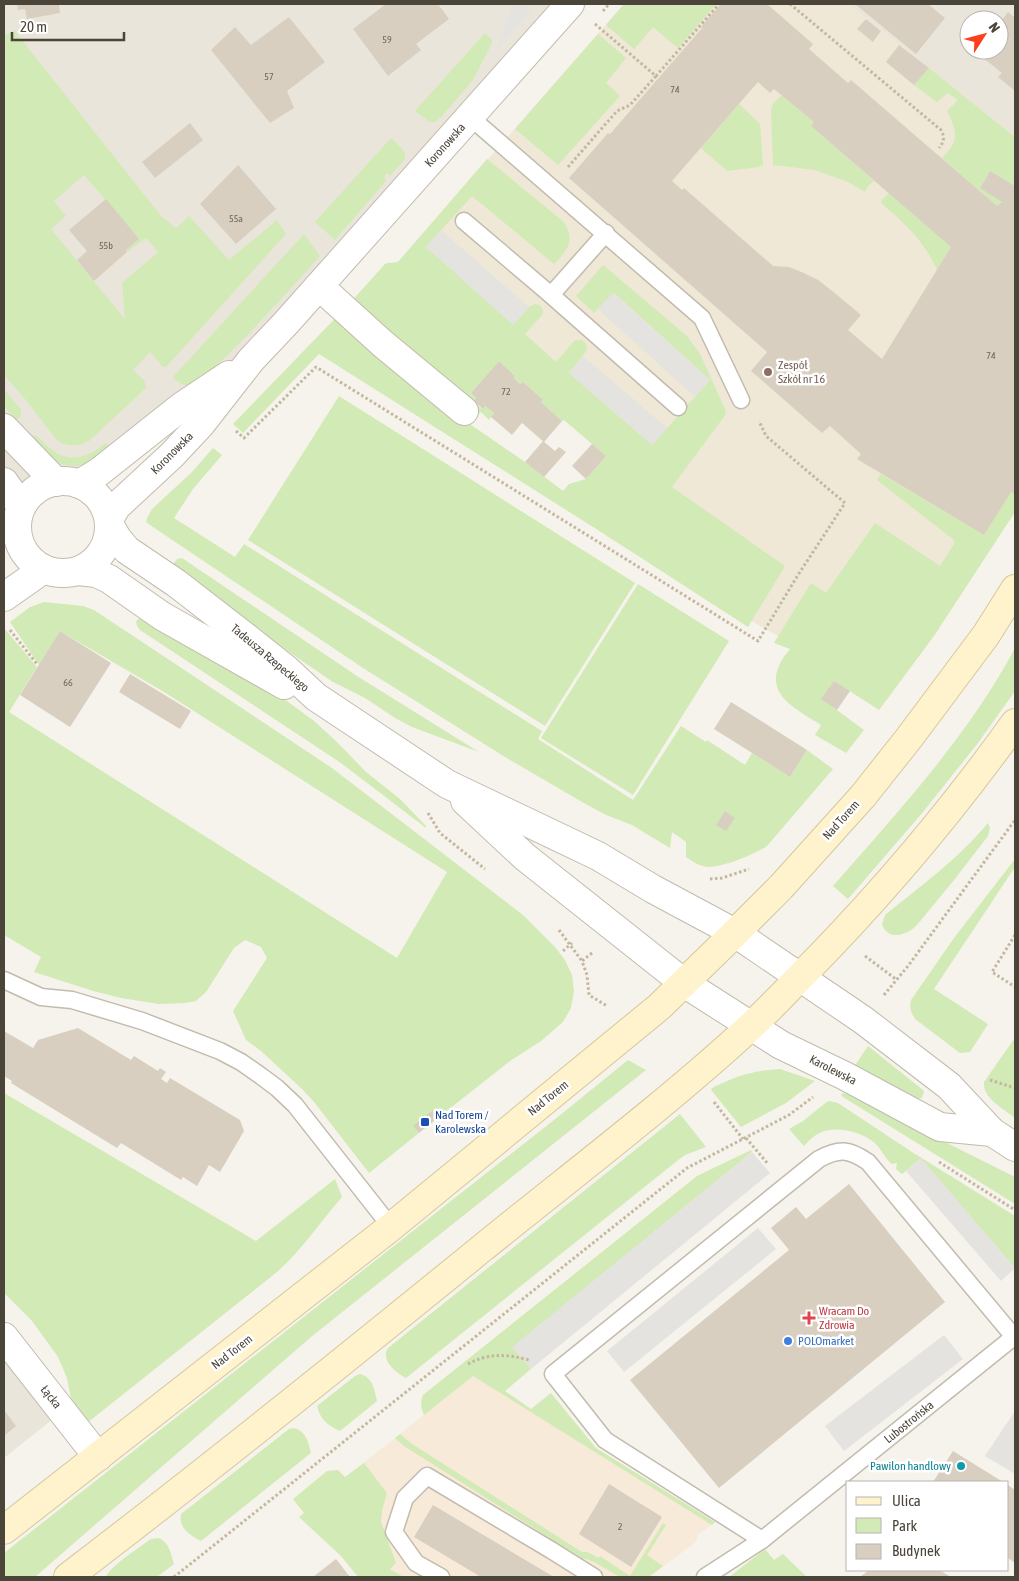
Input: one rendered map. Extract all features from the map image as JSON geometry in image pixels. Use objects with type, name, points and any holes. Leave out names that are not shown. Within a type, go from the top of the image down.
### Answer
[{"type":"main road","name":"Nad Torem","points":[[4,1530],[391,1227],[636,1026],[684,983],[807,859],[863,796],[986,635],[1015,589]]},
{"type":"main road","points":[[68,1577],[460,1266],[675,1092],[751,1026],[841,936],[910,857],[991,757],[1015,723]]},
{"type":"street","name":"Koronowska","points":[[109,521],[117,506],[172,455],[201,424],[250,360],[319,286],[570,4]]},
{"type":"street","points":[[319,286],[383,344],[464,411]]},
{"type":"street","name":"Koronowska","points":[[68,483],[99,472],[182,407],[250,360]]},
{"type":"street","points":[[4,428],[68,483],[92,491],[101,502],[109,521],[108,538],[102,553],[92,564],[78,571],[55,573],[44,570],[30,559],[20,544],[11,541],[21,506],[28,498],[40,488],[68,483]]},
{"type":"street","points":[[4,482],[21,506]]},
{"type":"street","name":"Tadeusza Rzepeckiego","points":[[109,521],[117,538],[127,550],[176,583],[287,670],[316,697]]},
{"type":"street","points":[[4,597],[44,570]]},
{"type":"street","name":"Tadeusza Rzepeckiego","points":[[78,571],[96,573],[109,579],[162,616],[279,683],[316,697]]},
{"type":"street","points":[[316,697],[447,784]]},
{"type":"street","name":"Karolewska","points":[[447,784],[598,856],[653,889],[735,933],[863,1020],[949,1086],[992,1132],[1015,1147]]},
{"type":"street","name":"Karolewska","points":[[447,784],[526,857],[684,983],[751,1026],[781,1044],[846,1076],[940,1127],[992,1132]]},
{"type":"street","name":"Łącka","points":[[4,1337],[98,1457]]},
{"type":"lane","points":[[470,117],[606,232],[702,318],[741,400]]},
{"type":"lane","points":[[464,221],[678,407]]},
{"type":"lane","points":[[551,295],[606,232]]},
{"type":"lane","points":[[4,980],[41,997],[72,1000],[142,1021],[220,1051],[241,1062],[277,1088],[294,1105],[391,1227]]},
{"type":"lane","points":[[762,1540],[605,1440],[553,1374],[818,1159],[832,1152],[840,1151],[858,1156],[868,1162],[1015,1337]]},
{"type":"lane","name":"Lubostrońska","points":[[705,1577],[762,1540],[1015,1337]]},
{"type":"lane","points":[[441,1577],[416,1563],[394,1532],[405,1498],[427,1476],[594,1577]]},
{"type":"path","points":[[593,22],[656,76],[719,4]]},
{"type":"path","points":[[790,4],[941,130],[944,135],[943,142],[939,148]]},
{"type":"path","points":[[232,427],[244,438],[316,367],[332,377]]},
{"type":"path","points":[[9,628],[37,664]]},
{"type":"path","points":[[865,956],[897,980],[1015,820]]},
{"type":"path","points":[[1015,935],[992,972],[1015,987]]},
{"type":"path","points":[[596,949],[582,961],[587,975],[589,996],[604,1004]]},
{"type":"path","points":[[174,1577],[687,1168],[789,1115],[814,1096]]},
{"type":"path","points":[[712,1100],[744,1139]]},
{"type":"path","points":[[468,1364],[477,1359],[490,1356],[503,1354],[515,1356]]},
{"type":"shaded area","points":[[4,4],[570,4],[286,323],[79,484],[48,484],[28,497],[21,506],[17,533],[4,549]]},
{"type":"shaded area","points":[[516,4],[536,4],[496,50],[511,9]]},
{"type":"shaded area","name":"Zespół Szkół nr 16","points":[[624,4],[849,4],[1015,136],[1015,504],[887,700],[606,536],[645,484],[398,262]]},
{"type":"shaded area","points":[[848,4],[1015,4],[1015,137]]},
{"type":"shaded area","points":[[441,230],[529,307],[513,325],[426,247]]},
{"type":"shaded area","points":[[613,293],[710,380],[695,397],[598,309]]},
{"type":"shaded area","points":[[583,356],[667,428],[652,445],[569,373]]},
{"type":"shaded area","points":[[752,1152],[770,1173],[531,1369],[512,1347]]},
{"type":"shaded area","points":[[921,1158],[1015,1268],[1001,1281],[906,1171]]},
{"type":"shaded area","points":[[758,1228],[776,1249],[624,1372],[607,1351]]},
{"type":"shaded area","points":[[944,1335],[963,1359],[844,1451],[825,1426]]},
{"type":"shaded area","points":[[4,1337],[63,1411],[4,1458]]},
{"type":"shaded area","points":[[473,1376],[715,1522],[698,1535],[696,1542],[649,1577],[404,1577],[390,1568],[312,1504]]},
{"type":"shaded area","points":[[1015,1411],[1015,1474],[985,1456]]},
{"type":"green space","points":[[624,4],[716,4],[678,48],[653,27],[634,49],[606,25]]},
{"type":"green space","points":[[14,30],[161,216],[176,228],[189,216],[229,260],[277,220],[286,234],[166,367],[163,367],[150,352],[133,370],[144,380],[146,388],[89,441],[80,445],[68,445],[61,443],[55,438],[4,375],[4,36]],"holes":[[[84,175],[139,239],[126,250],[127,252],[146,238],[158,252],[122,283],[125,319],[51,229],[66,216],[54,201]]]},
{"type":"green space","points":[[485,33],[492,40],[492,43],[473,80],[441,117],[435,122],[430,122],[415,111]]},
{"type":"green space","points":[[598,34],[626,58],[606,83],[620,96],[558,165],[515,129]]},
{"type":"green space","points":[[929,68],[1015,137],[1015,186],[990,171],[980,187],[1002,202],[997,206],[942,158],[951,148],[955,138],[953,123],[947,111],[958,100],[948,93],[937,102],[914,85]]},
{"type":"green space","points":[[782,95],[814,122],[811,126],[874,181],[865,192],[848,182],[815,170],[773,165],[771,109],[773,104]]},
{"type":"green space","points":[[739,104],[760,124],[763,165],[727,171],[701,148]]},
{"type":"green space","points":[[391,138],[403,150],[405,154],[404,160],[390,176],[387,173],[384,176],[386,181],[335,240],[315,222]]},
{"type":"green space","points":[[487,159],[564,222],[568,228],[570,240],[566,250],[554,264],[472,196],[426,247],[514,324],[529,307],[535,304],[541,306],[542,315],[525,334],[556,362],[575,340],[582,340],[586,344],[587,350],[569,373],[652,445],[710,380],[614,293],[594,313],[576,296],[603,265],[687,336],[700,354],[726,414],[672,487],[785,566],[748,627],[319,354],[243,433],[233,424],[385,264],[398,262]],"holes":[[[499,361],[515,376],[514,378],[520,384],[523,382],[562,421],[564,420],[606,456],[586,479],[569,484],[563,491],[525,462],[451,411],[460,401],[479,414],[481,412],[489,420],[494,413],[485,406],[482,409],[474,401],[476,398],[471,393]]]},
{"type":"green space","points":[[889,193],[951,247],[937,270],[927,251],[913,233],[881,203]]},
{"type":"green space","points":[[304,234],[320,256],[254,328],[215,367],[199,380],[189,385],[176,381],[173,377]]},
{"type":"green space","points":[[4,389],[21,410],[21,416],[16,420],[4,406]]},
{"type":"green space","points":[[339,396],[635,583],[545,726],[248,540]]},
{"type":"green space","points":[[35,435],[57,453],[72,458],[93,452],[106,443],[112,449],[91,462],[71,466],[54,461],[30,438]]},
{"type":"green space","points":[[213,448],[222,455],[193,489],[174,518],[235,557],[244,544],[542,731],[538,739],[633,800],[681,726],[706,742],[707,740],[745,765],[752,753],[790,777],[807,750],[833,769],[767,846],[726,864],[709,867],[696,864],[686,857],[686,842],[672,832],[670,848],[632,825],[606,815],[582,802],[505,757],[363,668],[146,522],[152,509],[192,472]]},
{"type":"green space","points":[[881,474],[984,535],[1011,492],[1014,494],[1015,492],[1015,512],[934,636],[879,710],[834,681],[822,699],[864,730],[846,753],[815,735],[821,725],[795,709],[781,694],[777,686],[776,677],[781,662],[790,649],[774,643],[811,583],[826,593],[875,523],[940,566],[954,544],[954,540],[877,480]]},
{"type":"green space","points":[[182,558],[357,676],[479,752],[412,727],[365,698],[333,682],[248,624],[172,566],[177,559]]},
{"type":"green space","points":[[638,584],[729,641],[633,795],[541,738]]},
{"type":"green space","points":[[44,602],[83,606],[94,610],[332,768],[523,915],[555,947],[565,960],[572,975],[574,991],[571,1008],[563,1022],[541,1041],[510,1061],[439,1117],[433,1111],[414,1127],[419,1133],[369,1173],[302,1089],[261,1051],[246,1040],[233,1011],[267,958],[261,947],[245,940],[234,948],[206,992],[196,1001],[185,1003],[159,1004],[121,998],[34,972],[41,957],[4,935],[4,628],[37,667],[9,712],[397,958],[447,872],[164,692],[60,631],[39,665],[10,622],[30,607]]},
{"type":"green space","points":[[141,617],[272,690],[314,721],[366,772],[400,799],[426,828],[341,763],[140,630],[136,621]]},
{"type":"green space","points":[[1015,648],[1015,691],[978,743],[923,812],[848,899],[833,886],[907,801],[954,742],[997,680]]},
{"type":"green space","points":[[988,823],[990,828],[988,836],[917,925],[908,932],[898,935],[893,935],[885,930],[882,924],[885,915],[952,860]]},
{"type":"green space","points":[[1015,859],[1015,867],[934,989],[988,1024],[970,1052],[960,1053],[915,1019],[911,1010],[911,1000],[954,938]]},
{"type":"green space","points":[[1014,1039],[1015,1118],[990,1098],[984,1088],[984,1082]]},
{"type":"green space","points":[[868,1046],[923,1090],[922,1098],[916,1099],[854,1067]]},
{"type":"green space","points":[[628,1060],[646,1070],[311,1337],[35,1577],[4,1577],[4,1553]]},
{"type":"green space","points":[[780,1069],[815,1081],[786,1103],[741,1127],[711,1089],[746,1074]]},
{"type":"green space","points":[[4,1093],[256,1241],[335,1179],[342,1197],[303,1245],[277,1272],[87,1423],[71,1399],[67,1378],[58,1357],[32,1321],[4,1293]]},
{"type":"green space","points":[[843,1093],[851,1095],[1015,1177],[1015,1204],[843,1097],[841,1095]]},
{"type":"green space","points":[[828,1101],[838,1103],[1015,1216],[1015,1268],[920,1159],[902,1174],[896,1169],[897,1163],[892,1164],[875,1143],[862,1135],[846,1130],[823,1132],[814,1136],[804,1146],[789,1129],[803,1121]]},
{"type":"green space","points":[[680,1114],[706,1147],[685,1155],[677,1161],[406,1378],[390,1366],[386,1357],[388,1348]]},
{"type":"green space","points":[[751,1150],[752,1152],[513,1347],[531,1369],[505,1391],[531,1409],[551,1393],[596,1448],[715,1522],[712,1525],[473,1376],[424,1415],[421,1405],[423,1395],[697,1176]]},
{"type":"green space","points":[[360,1374],[370,1381],[377,1401],[340,1431],[325,1422],[317,1406]]},
{"type":"green space","points":[[294,1428],[302,1432],[308,1441],[311,1453],[201,1541],[183,1527],[181,1514],[289,1429]]},
{"type":"green space","points":[[400,1434],[412,1444],[582,1552],[587,1552],[599,1558],[600,1556],[630,1576],[663,1523],[666,1525],[647,1555],[663,1566],[649,1577],[620,1577],[596,1563],[583,1559],[404,1446],[395,1438]]},
{"type":"green space","points":[[364,1463],[387,1493],[381,1522],[396,1563],[390,1569],[404,1577],[358,1577],[341,1556],[299,1517],[304,1513],[293,1499],[327,1471],[338,1470],[345,1477]]},
{"type":"green space","points":[[158,1538],[167,1545],[174,1564],[157,1577],[106,1577],[126,1557],[151,1539]]},
{"type":"green space","points":[[765,1549],[774,1560],[783,1554],[807,1577],[729,1577]]},
{"type":"building","points":[[17,4],[59,4],[60,13],[27,19],[25,9],[18,10]]},
{"type":"building","points":[[386,4],[438,4],[449,19],[416,44],[421,50],[388,76],[353,29]]},
{"type":"building","points":[[721,4],[767,4],[813,44],[809,49],[848,83],[851,80],[997,206],[1002,202],[980,188],[990,171],[1015,186],[1015,492],[1014,494],[1011,492],[984,535],[857,459],[861,454],[830,426],[822,433],[751,371],[767,352],[569,178],[608,133],[610,134]],"holes":[[[758,82],[770,93],[774,89],[814,122],[811,126],[951,247],[882,359],[848,330],[861,315],[818,280],[789,267],[773,266],[684,188],[682,190],[672,181]]]},
{"type":"building","points":[[855,4],[928,4],[945,18],[916,54]]},
{"type":"building","points":[[1009,13],[1015,18],[1015,91],[998,77],[1002,73],[986,60],[1009,60]]},
{"type":"building","points":[[289,17],[325,62],[287,91],[294,108],[270,123],[211,50],[235,27],[251,45]]},
{"type":"building","points":[[866,19],[881,31],[873,42],[857,29]]},
{"type":"building","points":[[899,45],[929,68],[914,85],[886,62]]},
{"type":"building","points":[[190,123],[203,140],[155,178],[142,162]]},
{"type":"building","points":[[238,165],[276,209],[236,244],[200,204]]},
{"type":"building","points":[[106,199],[139,239],[94,281],[77,260],[87,251],[69,230]]},
{"type":"building","points":[[499,361],[515,376],[514,378],[520,384],[523,382],[562,421],[544,442],[522,423],[512,435],[491,417],[494,413],[485,406],[483,409],[474,401],[476,398],[471,393]]},
{"type":"building","points":[[543,441],[555,451],[559,447],[566,452],[544,477],[525,462]]},
{"type":"building","points":[[592,444],[606,456],[586,479],[572,466]]},
{"type":"building","points":[[60,631],[111,663],[70,727],[20,695]]},
{"type":"building","points":[[130,674],[191,711],[180,729],[119,692]]},
{"type":"building","points":[[834,681],[850,691],[837,710],[821,699]]},
{"type":"building","points":[[731,702],[807,750],[790,777],[714,729]]},
{"type":"building","points":[[725,811],[735,818],[726,831],[716,825]]},
{"type":"building","points":[[78,1028],[131,1060],[134,1056],[158,1071],[160,1068],[166,1072],[161,1079],[167,1083],[170,1078],[240,1120],[244,1131],[220,1172],[209,1165],[197,1186],[183,1177],[181,1180],[121,1143],[117,1148],[11,1083],[12,1081],[4,1076],[4,1031],[33,1048],[38,1040]]},
{"type":"building","points":[[433,1110],[439,1117],[419,1133],[413,1126]]},
{"type":"building","name":"POLOmarket","points":[[849,1184],[945,1302],[719,1488],[630,1380],[789,1250],[771,1228],[796,1207],[806,1219]]},
{"type":"building","points":[[4,1410],[16,1426],[4,1436]]},
{"type":"building","name":"Pawilon handlowy","points":[[953,1451],[1001,1481],[934,1481]]},
{"type":"building","points":[[609,1484],[662,1517],[631,1567],[579,1534]]},
{"type":"building","points":[[1009,1486],[1015,1490],[1015,1563],[1009,1559]]},
{"type":"building","points":[[433,1505],[554,1577],[481,1577],[414,1537]]},
{"type":"building","points":[[336,1559],[350,1577],[313,1577]]},
{"type":"building","points":[[868,1571],[941,1571],[951,1577],[860,1577]]},
{"type":"place","name":"Zespół Szkół nr 16","points":[[768,372]]},
{"type":"place","name":"Nad Torem / Karolewska","points":[[425,1122]]},
{"type":"place","name":"Wracam Do Zdrowia","points":[[809,1318]]},
{"type":"place","name":"POLOmarket","points":[[788,1341]]},
{"type":"place","name":"Pawilon handlowy","points":[[961,1466]]}]
